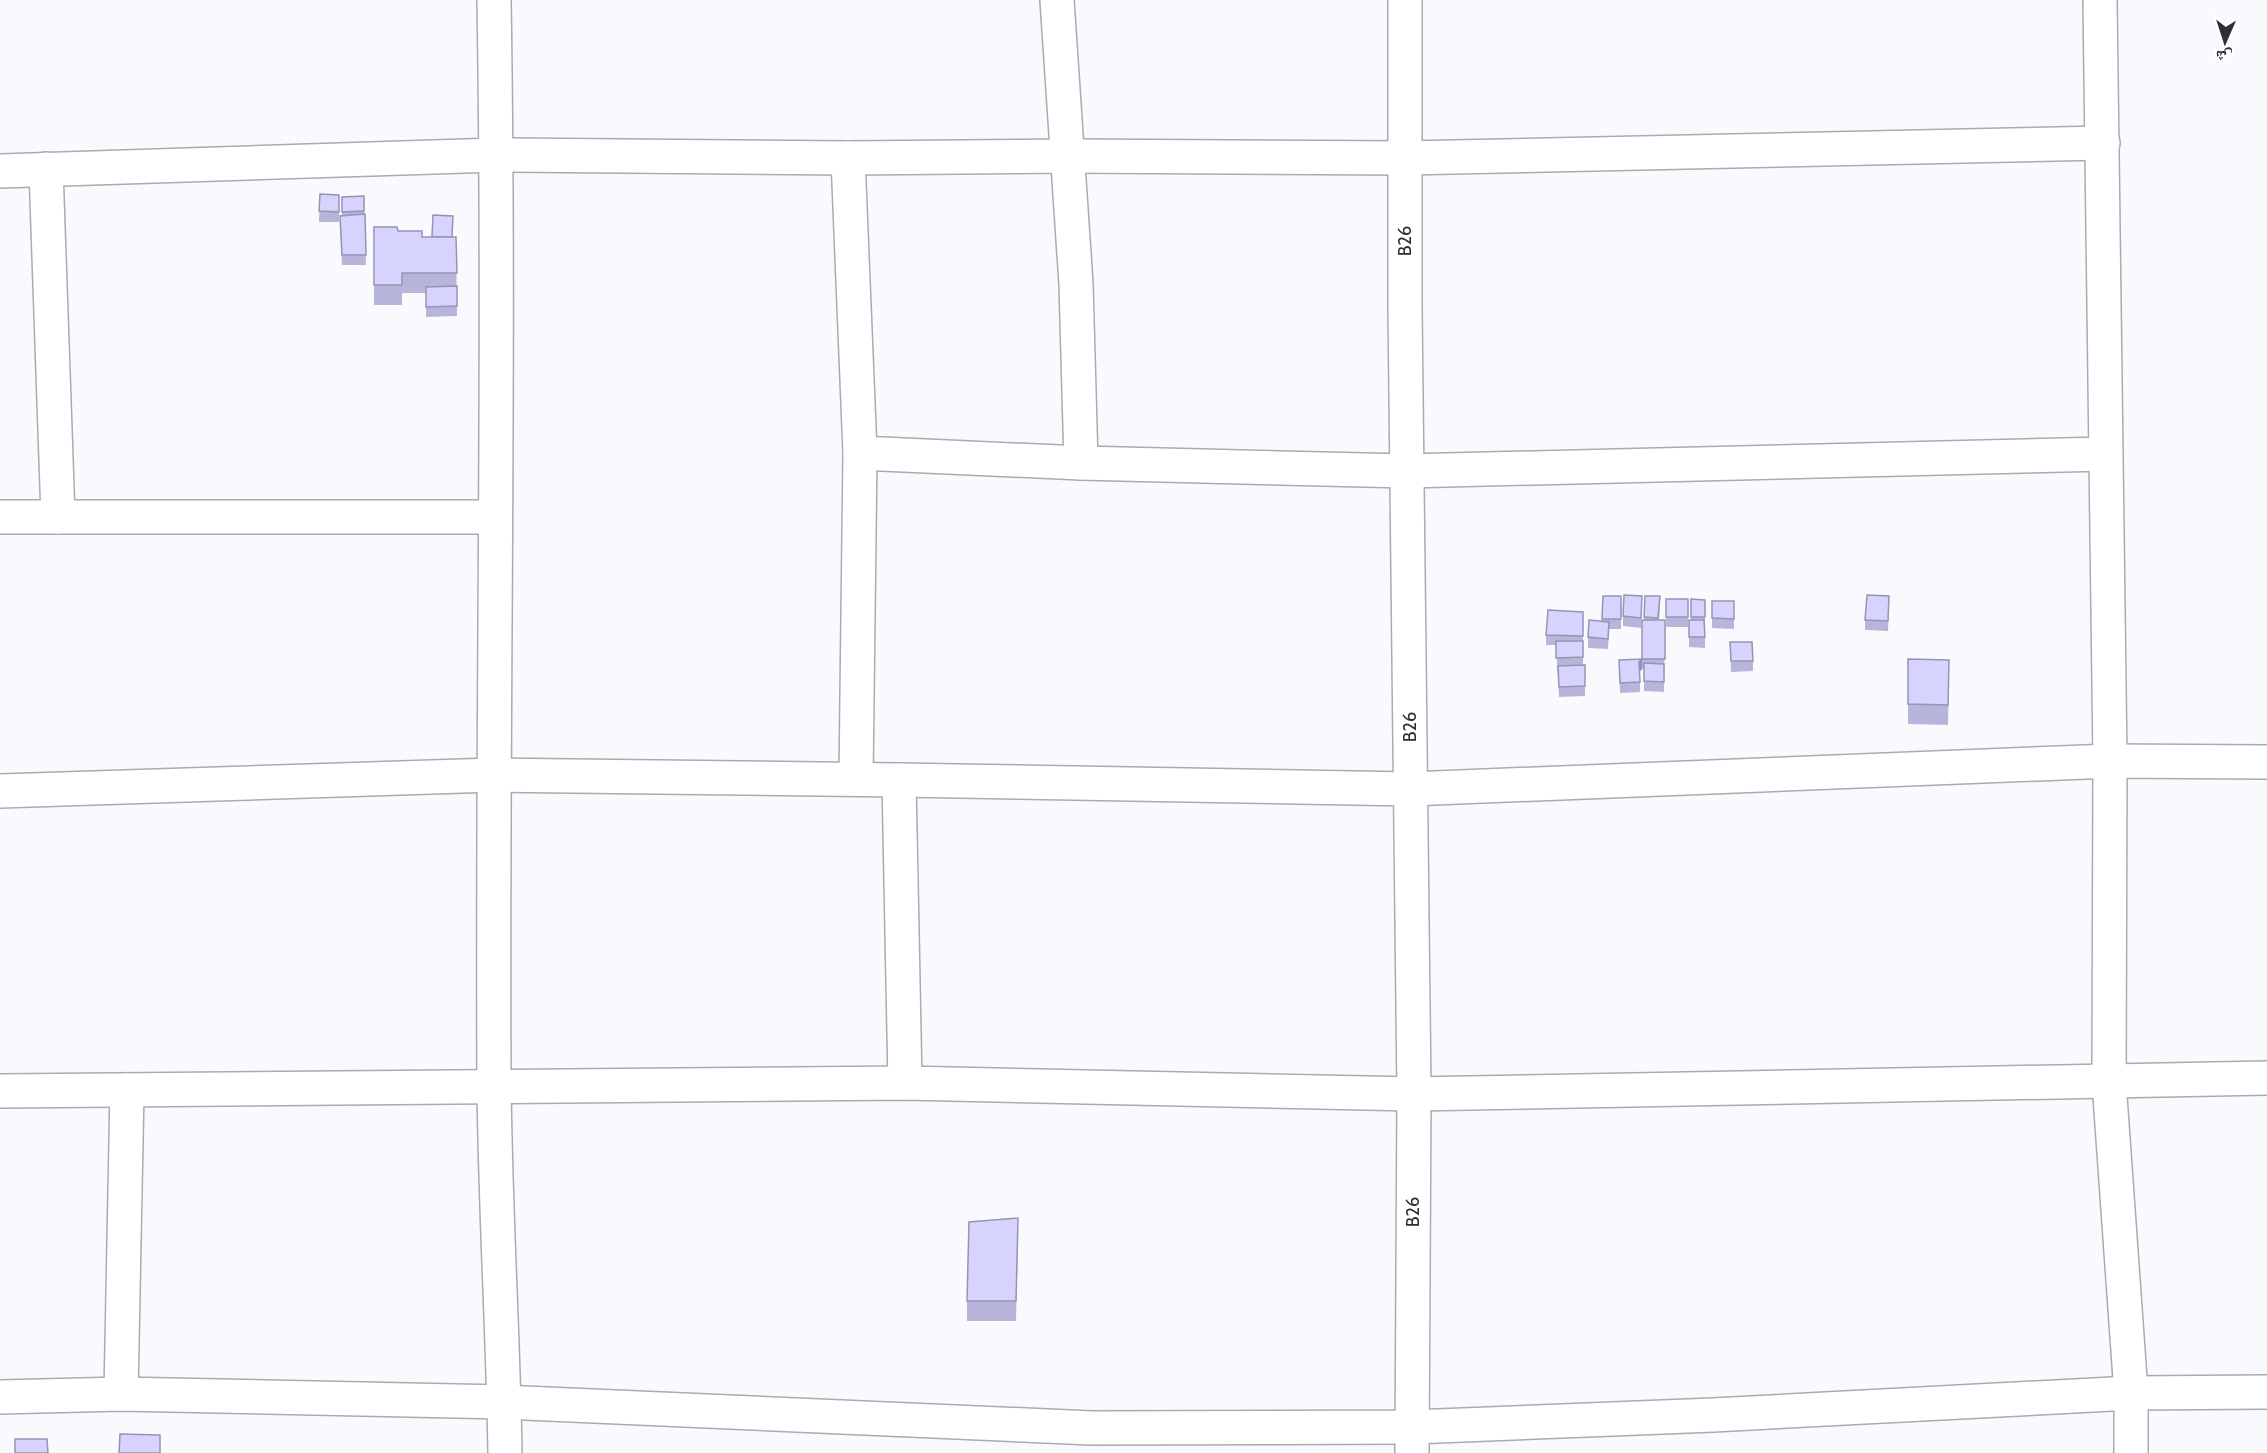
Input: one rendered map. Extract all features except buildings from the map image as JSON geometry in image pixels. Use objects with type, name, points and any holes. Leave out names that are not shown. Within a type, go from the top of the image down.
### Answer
[{"type":"main road","points":[[494,0],[496,155],[494,1086],[505,1453]]},
{"type":"main road","points":[[1057,0],[1076,284],[1081,463]]},
{"type":"main road","name":"B26","points":[[1405,0],[1407,471],[1414,1094],[1412,1440]]},
{"type":"main road","points":[[2100,0],[2110,761],[2109,1082],[2131,1393],[2131,1453]]},
{"type":"main road","points":[[0,171],[496,155],[848,158],[1068,156],[1406,158],[2103,143]]},
{"type":"main road","points":[[848,158],[860,453],[856,779]]},
{"type":"main road","points":[[46,169],[58,517]]},
{"type":"main road","points":[[860,453],[1081,463],[1407,471],[2105,454]]},
{"type":"main road","points":[[0,517],[495,518]]},
{"type":"main road","points":[[0,791],[493,776],[856,779],[1410,789],[2110,761],[2267,762]]},
{"type":"main road","points":[[899,780],[905,1083]]},
{"type":"main road","points":[[0,1091],[905,1083],[1414,1094],[2267,1078]]},
{"type":"main road","points":[[121,1394],[127,1090]]},
{"type":"main road","points":[[0,1397],[121,1394],[504,1402],[1091,1441],[1412,1440],[1713,1415],[2131,1393],[2267,1392]]}]
